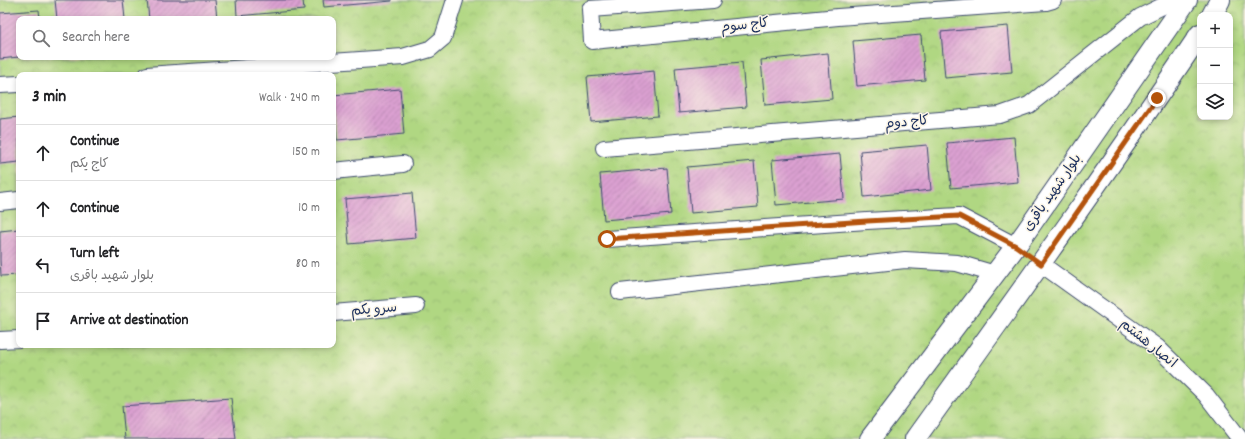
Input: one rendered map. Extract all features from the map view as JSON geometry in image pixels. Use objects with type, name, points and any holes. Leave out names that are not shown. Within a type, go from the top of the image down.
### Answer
[{"type":"street","points":[[190,72],[402,57],[430,49],[443,38],[455,0]]},
{"type":"street","name":"کاج سوم","points":[[713,0],[590,9],[592,41],[838,17],[1046,2],[1053,0]]},
{"type":"street","name":"کاج دوم","points":[[604,148],[1000,115],[1029,105],[1140,17],[1175,0]]},
{"type":"street","name":"بلوار شهید باقری","points":[[870,439],[1016,246],[1187,0]]},
{"type":"street","points":[[1214,12],[1220,0]]},
{"type":"street","points":[[915,439],[1041,264],[1197,38]]},
{"type":"street","points":[[0,85],[16,84]]},
{"type":"street","points":[[336,171],[403,164]]},
{"type":"street","points":[[0,202],[16,200]]},
{"type":"street","points":[[607,239],[959,216],[1016,246],[1041,264]]},
{"type":"street","points":[[620,292],[905,260],[957,263],[995,274]]},
{"type":"street","name":"انصار هشتم","points":[[1041,264],[1157,347],[1206,395],[1240,439]]},
{"type":"street","name":"سرو یکم","points":[[336,313],[416,306]]},
{"type":"street","points":[[0,340],[16,339]]},
{"type":"green space","points":[[0,0],[1245,0],[1245,439],[0,439]]},
{"type":"building","points":[[55,0],[123,0],[125,16],[57,16]]},
{"type":"building","points":[[147,0],[215,0],[217,16],[149,16]]},
{"type":"building","points":[[236,0],[303,0],[304,10],[237,16]]},
{"type":"building","points":[[323,0],[392,0],[392,1],[324,7]]},
{"type":"building","points":[[39,10],[40,16],[16,16],[16,57],[0,59],[0,13]]},
{"type":"building","points":[[1008,26],[1012,72],[945,78],[941,32]]},
{"type":"building","points":[[921,35],[925,80],[857,86],[853,41]]},
{"type":"building","points":[[828,53],[832,99],[765,105],[761,60]]},
{"type":"building","points":[[742,62],[746,107],[679,113],[675,68]]},
{"type":"building","points":[[654,71],[658,116],[591,122],[587,77]]},
{"type":"building","points":[[400,89],[404,134],[337,140],[336,95]]},
{"type":"building","points":[[16,117],[16,162],[0,164],[0,119]]},
{"type":"building","points":[[1014,137],[1018,182],[951,188],[947,143]]},
{"type":"building","points":[[927,145],[931,190],[864,197],[860,151]]},
{"type":"building","points":[[840,154],[844,199],[776,205],[772,160]]},
{"type":"building","points":[[754,161],[758,207],[691,213],[687,167]]},
{"type":"building","points":[[667,168],[671,214],[604,220],[600,174]]},
{"type":"building","points":[[412,193],[416,238],[349,244],[345,199]]},
{"type":"building","points":[[16,229],[16,275],[1,276],[0,231]]},
{"type":"building","points":[[231,398],[236,439],[125,439],[122,406]]},
{"type":"route","points":[[607,239],[959,216],[1016,246],[1041,264],[1157,98]]}]
